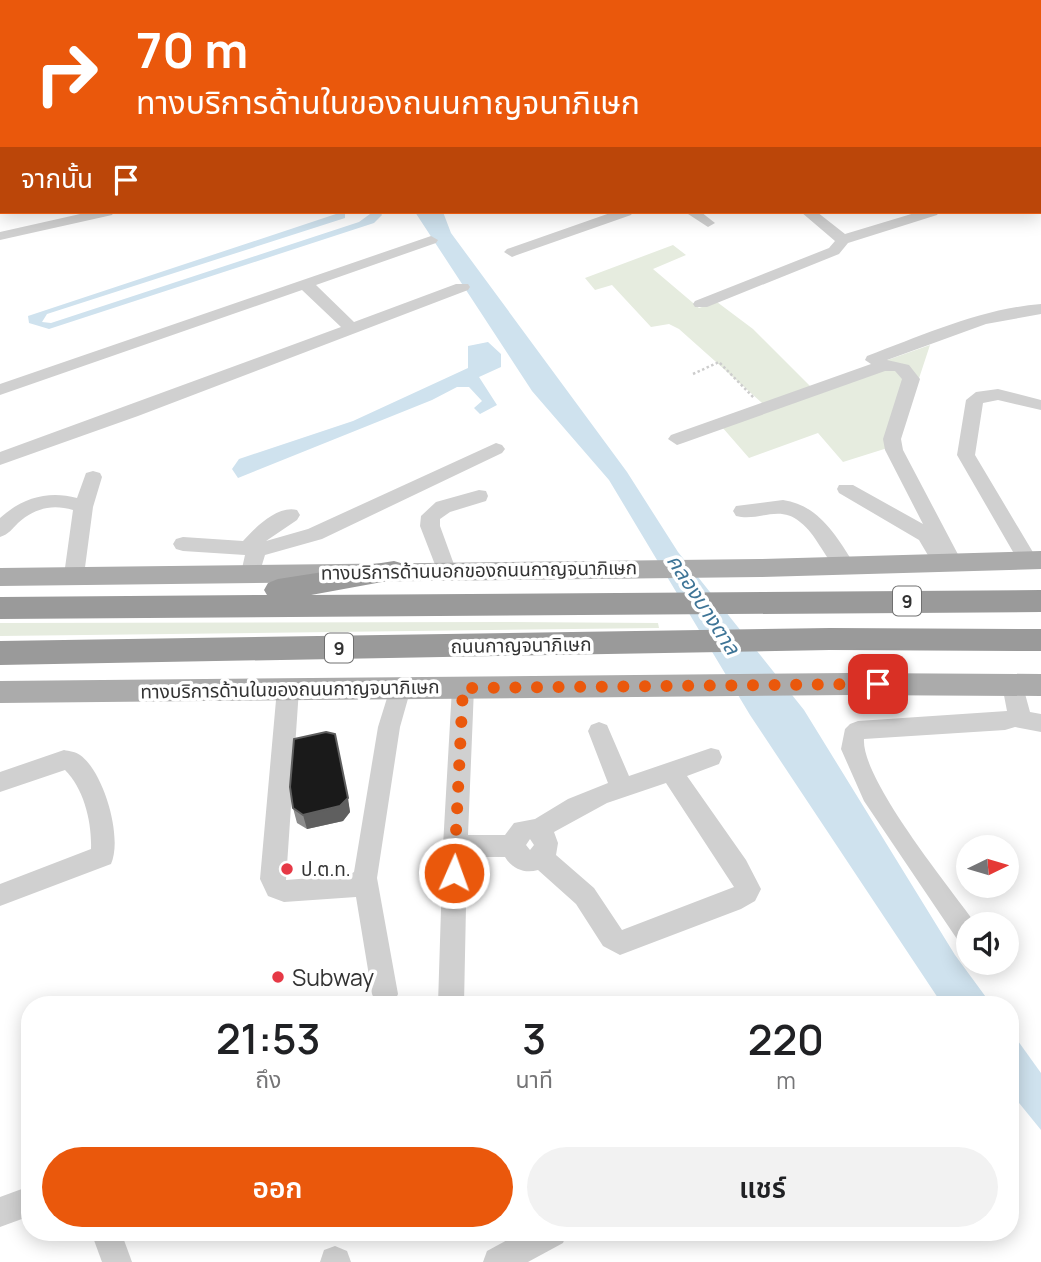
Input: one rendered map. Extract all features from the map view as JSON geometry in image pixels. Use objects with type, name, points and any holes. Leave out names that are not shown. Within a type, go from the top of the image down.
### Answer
[{"type":"highway","points":[[188,606],[394,571]]},
{"type":"highway","name":"ถนนกาญจนาภิเษก","points":[[0,608],[1041,601]]},
{"type":"highway","name":"ถนนกาญจนาภิเษก","points":[[0,653],[830,639],[1041,639]]},
{"type":"main road","name":"ทางบริการด้านนอกของถนนกาญจนาภิเษก","points":[[0,577],[74,575],[251,557],[394,571],[760,568],[1034,559]]},
{"type":"main road","name":"ทางบริการด้านในของถนนกาญจนาภิเษก","points":[[0,692],[850,684],[1041,685]]},
{"type":"street","points":[[0,236],[98,214]]},
{"type":"street","points":[[512,252],[620,214]]},
{"type":"street","points":[[695,214],[708,223]]},
{"type":"street","points":[[810,214],[843,240]]},
{"type":"street","points":[[701,304],[834,251],[843,240],[925,214]]},
{"type":"street","points":[[0,390],[431,240]]},
{"type":"street","points":[[304,283],[352,330]]},
{"type":"street","points":[[0,459],[463,287]]},
{"type":"street","points":[[857,365],[992,318],[1041,309]]},
{"type":"street","points":[[677,439],[883,366],[896,364],[903,367],[911,379],[892,439],[894,450],[947,562]]},
{"type":"street","points":[[1034,559],[997,507],[967,455],[975,400],[981,395],[990,394],[1041,405]]},
{"type":"street","points":[[183,544],[251,557],[315,534],[496,449]]},
{"type":"street","points":[[74,575],[83,507],[93,477]]},
{"type":"street","points":[[846,489],[926,535],[947,562]]},
{"type":"street","points":[[446,570],[430,526],[431,516],[443,507],[479,496]]},
{"type":"street","points":[[4,523],[41,500],[65,499],[83,507]]},
{"type":"street","points":[[743,511],[790,506],[819,527],[846,566]]},
{"type":"street","points":[[251,557],[263,531],[290,515]]},
{"type":"street","points":[[1013,685],[1020,710],[1015,718]]},
{"type":"street","points":[[386,995],[365,878],[388,727],[400,688]]},
{"type":"street","points":[[451,996],[463,688]]},
{"type":"street","points":[[288,689],[272,879],[277,888],[284,891],[354,886],[365,878]]},
{"type":"street","points":[[956,917],[876,801],[852,749],[853,736],[858,730],[1005,721],[1015,718],[1041,723]]},
{"type":"street","points":[[599,731],[622,788]]},
{"type":"street","points":[[512,846],[520,832],[537,831],[555,816],[622,788],[672,773],[711,757]]},
{"type":"street","points":[[0,782],[64,760],[71,761],[92,790],[105,846],[102,856],[87,864],[0,895]]},
{"type":"street","points":[[455,846],[512,846],[523,859],[540,858],[584,895],[599,914],[611,938],[620,943],[732,901],[748,889],[737,868],[672,773]]},
{"type":"street","points":[[537,831],[547,844],[547,849],[540,858]]},
{"type":"street","points":[[0,1212],[21,1204]]},
{"type":"street","points":[[109,1241],[117,1262]]},
{"type":"street","points":[[504,1260],[537,1241]]},
{"type":"path","points":[[693,374],[719,362],[761,404]]},
{"type":"shaded area","points":[[673,245],[686,255],[653,269],[699,308],[717,302],[753,329],[811,387],[930,345],[897,445],[843,462],[818,433],[749,458],[722,427],[771,411],[679,329],[669,324],[651,327],[612,285],[595,290],[585,278]]},
{"type":"shaded area","points":[[0,623],[658,623],[659,628],[0,636]]},
{"type":"water","points":[[336,214],[345,214],[345,218],[47,314],[42,322],[51,323],[359,222],[370,214],[382,215],[374,223],[49,329],[29,323],[28,316]]},
{"type":"water","name":"คลองบางตาล","points":[[416,214],[444,214],[451,233],[627,472],[678,552],[804,710],[956,956],[956,975],[970,975],[985,996],[937,996],[750,715],[609,480],[532,391]]},
{"type":"water","points":[[488,342],[501,354],[501,367],[479,377],[497,405],[480,414],[474,408],[482,401],[469,387],[457,387],[432,400],[238,478],[232,469],[239,459],[353,421],[468,368],[468,346]]},
{"type":"water","points":[[1019,1042],[1041,1073],[1041,1130],[1019,1103]]},
{"type":"building","points":[[326,732],[335,734],[348,798],[340,806],[303,815],[293,808],[290,787],[294,739]]},
{"type":"place","name":"ป.ต.ท.","points":[[287,869]]},
{"type":"place","name":"Subway","points":[[278,977]]},
{"type":"route","points":[[454,873],[463,688],[878,684]]}]
